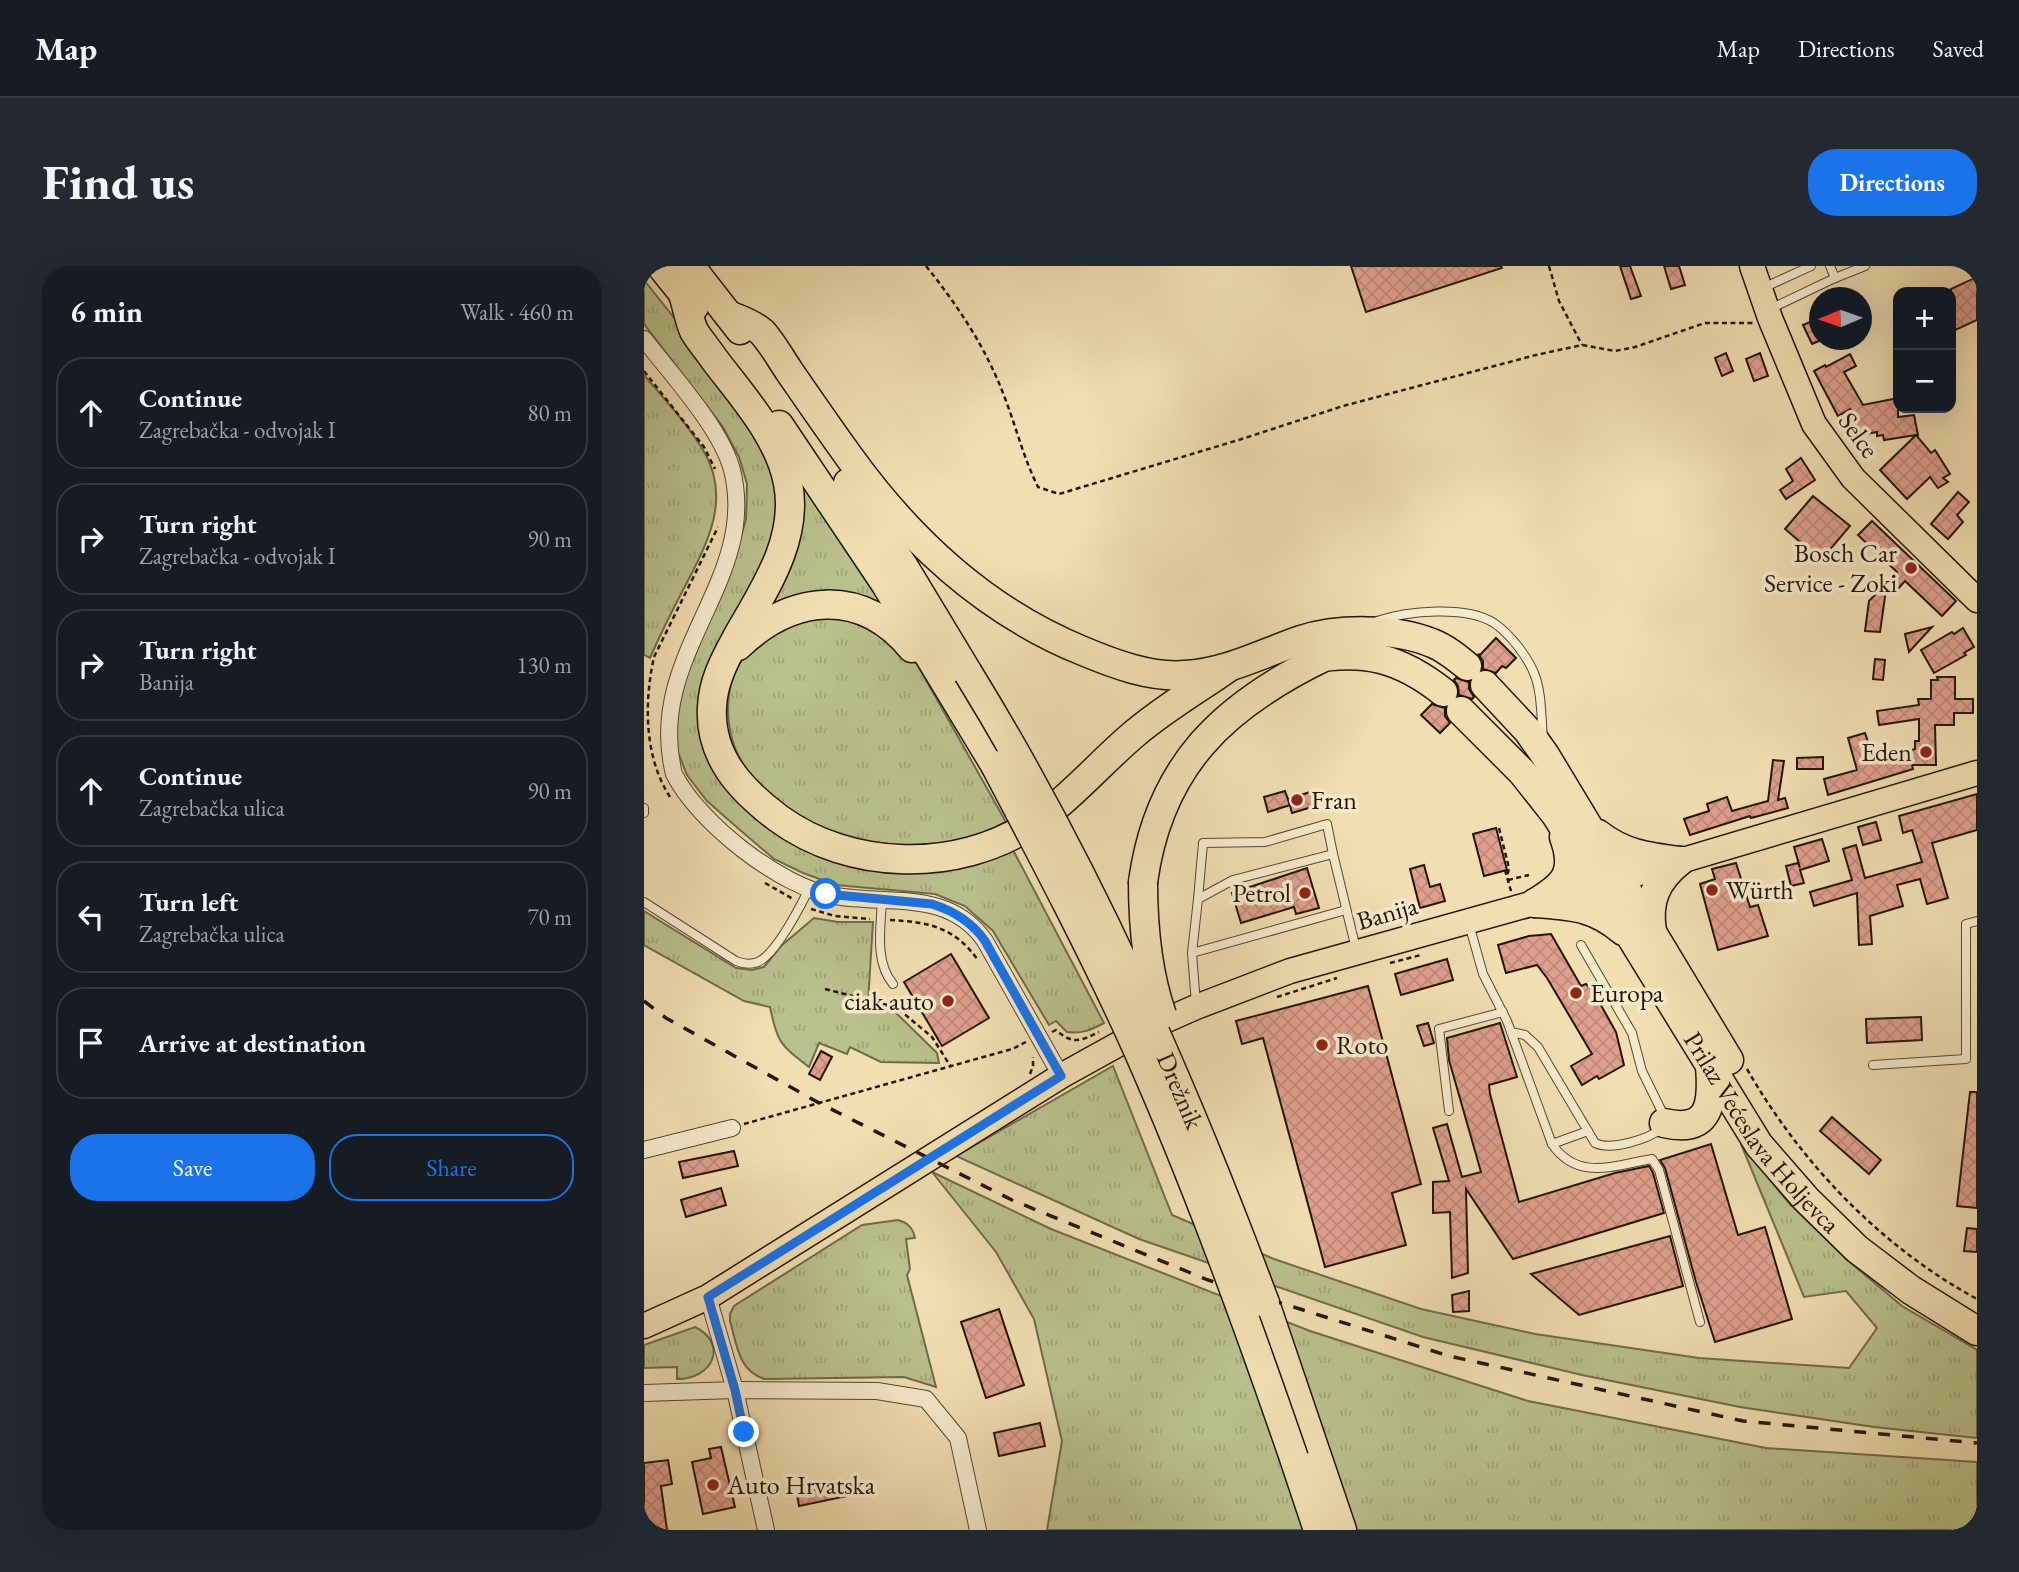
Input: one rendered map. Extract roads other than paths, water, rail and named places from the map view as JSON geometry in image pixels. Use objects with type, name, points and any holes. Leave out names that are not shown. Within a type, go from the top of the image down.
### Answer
[{"type":"highway","points":[[661,266],[770,411],[958,679]]},
{"type":"highway","points":[[690,266],[729,315],[840,470],[904,567],[958,679]]},
{"type":"highway","points":[[684,294],[694,330],[772,439],[788,484],[788,530],[781,553],[771,579],[726,658],[713,693],[712,723],[719,753],[735,781],[786,824],[821,842],[890,859],[928,859],[969,852],[1019,831],[1070,795],[1162,712],[1229,667]]},
{"type":"highway","points":[[729,315],[762,333],[874,491],[916,540],[955,574],[995,603],[1037,629],[1081,650],[1121,665],[1158,674],[1181,676],[1229,667],[1304,639],[1350,632],[1381,632],[1432,643],[1476,675],[1528,731],[1589,827],[1610,881]]},
{"type":"highway","points":[[726,658],[759,628],[800,608],[822,603],[860,608],[898,631],[931,676],[958,679]]},
{"type":"highway","points":[[1184,699],[1262,670],[1326,656],[1365,656],[1401,665],[1420,674],[1452,702],[1522,772],[1610,881]]},
{"type":"highway","points":[[1205,1150],[1207,1134],[1204,1120],[1168,1031],[1153,984],[1145,942],[1143,882],[1146,857],[1155,824],[1178,774],[1196,748],[1250,700],[1326,656]]},
{"type":"highway","name":"Drežnik","points":[[958,679],[1017,756],[1086,889],[1154,1031],[1205,1150],[1281,1348],[1342,1530]]},
{"type":"highway","name":"Drežnik","points":[[958,679],[996,765],[1136,1046],[1224,1259],[1318,1530]]},
{"type":"highway","points":[[1523,897],[1553,892],[1568,873],[1567,847],[1556,815]]},
{"type":"highway","points":[[1589,827],[1610,844],[1630,853],[1679,861]]},
{"type":"highway","points":[[1523,897],[1597,912],[1643,936],[1650,916],[1653,893],[1666,871],[1679,861]]},
{"type":"highway","name":"Prilaz Većeslava Holjevca","points":[[1610,881],[1643,936],[1782,1145],[1819,1187],[1916,1283],[1977,1331]]},
{"type":"highway","name":"Prilaz Većeslava Holjevca","points":[[1643,936],[1710,1066],[1759,1145],[1806,1199],[1857,1249],[1916,1283],[1977,1310]]},
{"type":"highway","points":[[1664,1123],[1682,1126],[1690,1124],[1707,1111],[1713,1094],[1710,1066]]},
{"type":"main road","name":"Selce","points":[[1752,266],[1814,424],[1853,478],[1977,600]]},
{"type":"main road","name":"Banija","points":[[644,1326],[708,1297],[1061,1076],[1144,1030],[1196,1007],[1276,976],[1468,921],[1523,897],[1610,881],[1977,773]]},
{"type":"street","points":[[644,339],[703,416],[721,445],[732,469],[737,498],[730,538],[670,661],[662,686],[659,710],[664,748],[679,783],[712,822],[756,860],[785,878],[836,897],[932,904],[946,908],[971,924],[985,941],[1032,1040],[1061,1076]]},
{"type":"street","points":[[644,1150],[732,1128]]},
{"type":"street","points":[[708,1297],[735,1390],[766,1530]]},
{"type":"street","points":[[644,1393],[735,1390],[877,1391],[926,1399],[958,1438],[978,1530]]},
{"type":"lane","points":[[1766,306],[1811,266]]},
{"type":"lane","points":[[1830,266],[1835,278]]},
{"type":"lane","points":[[1766,306],[1865,266]]},
{"type":"lane","points":[[1350,632],[1381,620],[1432,612],[1475,615],[1494,623],[1528,661],[1536,676],[1545,755]]},
{"type":"lane","points":[[644,808],[644,813]]},
{"type":"lane","points":[[1196,1007],[1192,953],[1203,843],[1265,842],[1327,824],[1357,952]]},
{"type":"lane","points":[[1198,899],[1233,880],[1333,854]]},
{"type":"lane","points":[[644,902],[736,961],[751,964],[764,957],[786,930],[809,889]]},
{"type":"lane","points":[[882,899],[882,964],[893,984]]},
{"type":"lane","points":[[1192,953],[1346,910]]},
{"type":"lane","points":[[1468,921],[1483,974],[1503,1012],[1552,1144],[1567,1161],[1589,1169],[1652,1159],[1659,1170],[1700,1322]]},
{"type":"lane","points":[[1873,1065],[1966,1059],[1966,925],[1977,921]]},
{"type":"lane","points":[[1511,1032],[1525,1035],[1538,1047],[1595,1143],[1611,1147],[1653,1134],[1662,1128],[1664,1123],[1661,1108],[1642,1071],[1632,1033],[1581,945]]},
{"type":"lane","points":[[1449,1111],[1439,1029],[1503,1012]]},
{"type":"lane","points":[[1552,1144],[1588,1131]]},
{"type":"railway","points":[[644,1001],[666,1018],[821,1104],[1012,1200],[1208,1280],[1449,1356],[1743,1421],[1977,1443]]},
{"type":"place","name":"Bosch Car Service - Zoki","points":[[1911,568]]},
{"type":"place","name":"Eden","points":[[1926,752]]},
{"type":"place","name":"Fran","points":[[1297,800]]},
{"type":"place","name":"Würth","points":[[1712,890]]},
{"type":"place","name":"Petrol","points":[[1305,893]]},
{"type":"place","name":"Europa","points":[[1576,993]]},
{"type":"place","name":"ciak auto","points":[[948,1001]]},
{"type":"place","name":"Roto","points":[[1322,1045]]},
{"type":"place","name":"Auto Hrvatska","points":[[713,1485]]}]
